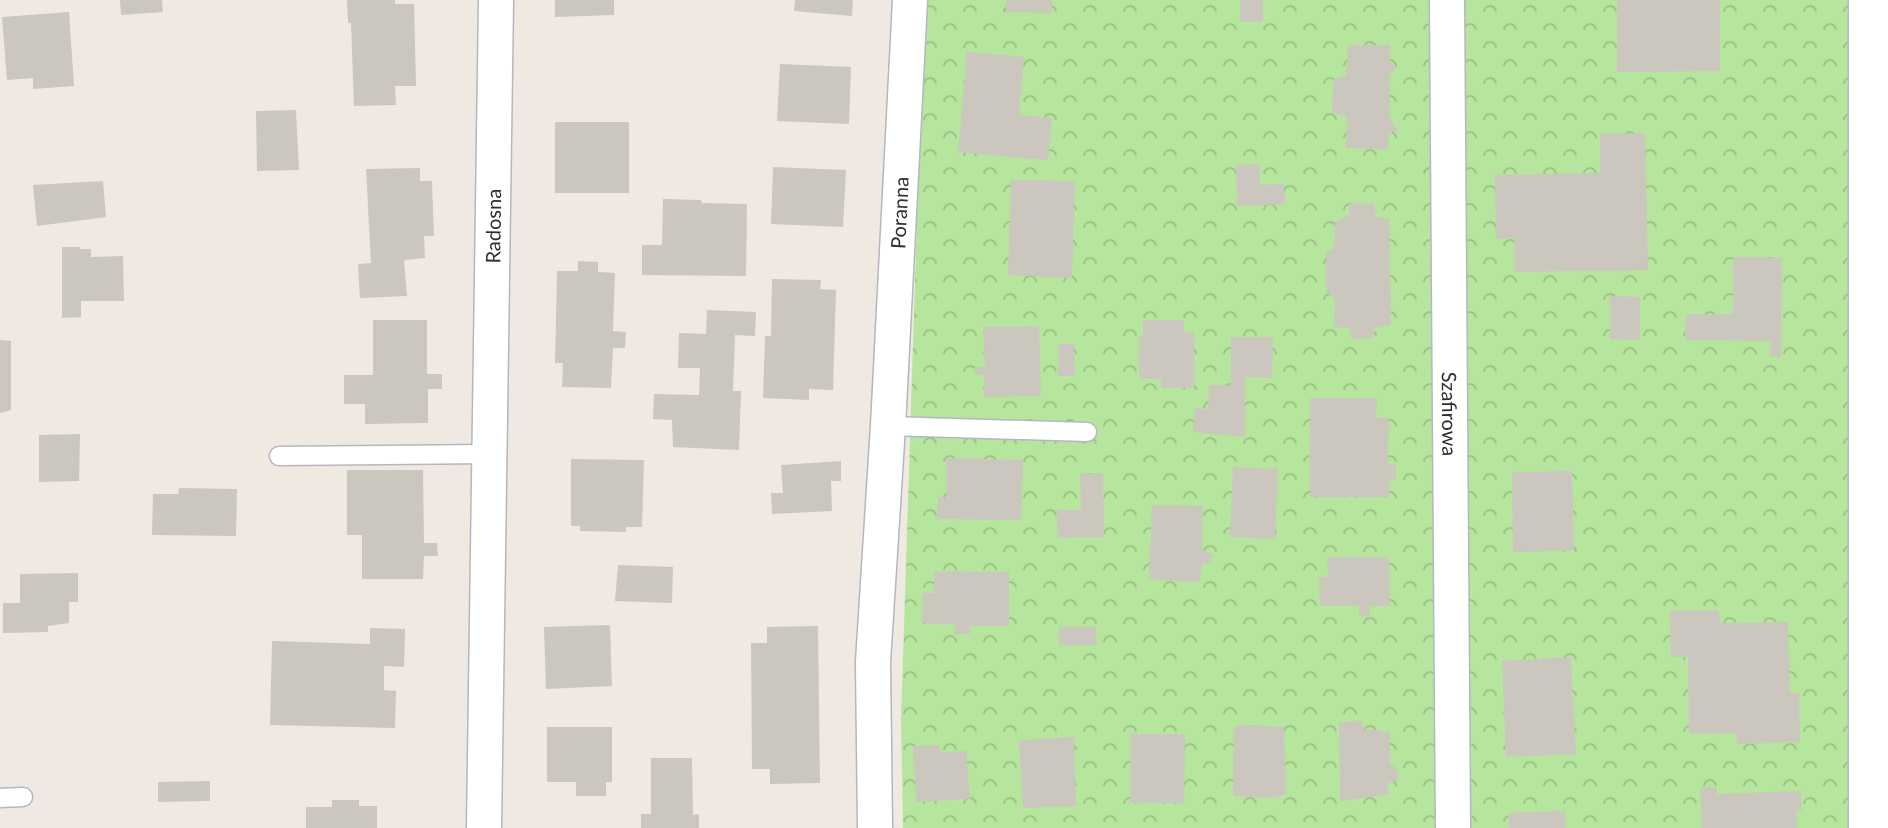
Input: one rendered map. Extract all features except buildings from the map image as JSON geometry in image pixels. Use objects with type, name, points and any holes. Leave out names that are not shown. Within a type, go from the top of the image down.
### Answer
[{"type":"street","name":"Radosna","points":[[484,828],[496,0]]},
{"type":"street","name":"Poranna","points":[[875,828],[873,662],[910,0]]},
{"type":"street","name":"Szafirowa","points":[[1447,0],[1453,828]]},
{"type":"street","points":[[1871,0],[1871,828]]},
{"type":"lane","points":[[888,426],[1087,432]]},
{"type":"lane","points":[[279,456],[490,454]]},
{"type":"lane","points":[[0,798],[23,797]]},
{"type":"green space","points":[[924,0],[1888,0],[1888,828],[903,828],[901,720]]}]
